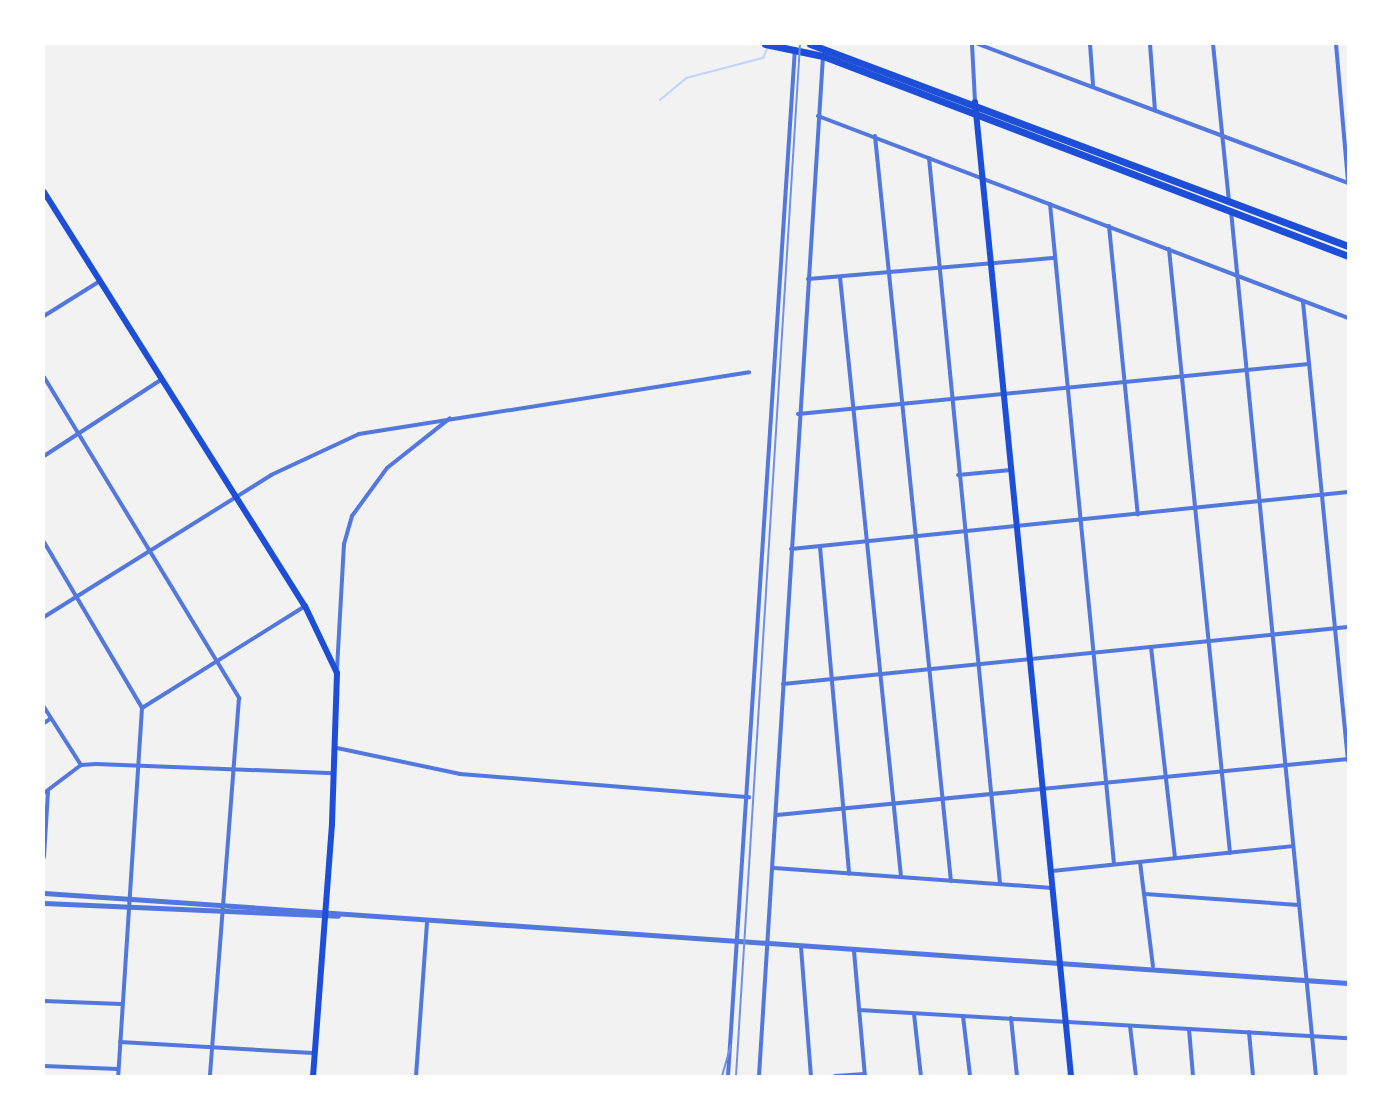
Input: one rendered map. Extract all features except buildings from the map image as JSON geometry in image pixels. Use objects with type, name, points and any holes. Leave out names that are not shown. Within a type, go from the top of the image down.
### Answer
[{"type":"main road","points":[[765,44],[823,56],[1348,256]]},
{"type":"main road","points":[[810,44],[824,45],[1348,246]]},
{"type":"main road","points":[[823,56],[824,45]]},
{"type":"main road","points":[[975,102],[1043,790],[1055,889],[1059,960],[1071,1077]]},
{"type":"main road","points":[[44,192],[305,606],[337,673],[337,748],[313,1077]]},
{"type":"street","points":[[972,44],[975,102]]},
{"type":"street","points":[[978,44],[1093,86],[1224,138],[1348,182],[1336,44]]},
{"type":"street","points":[[1090,44],[1093,86]]},
{"type":"street","points":[[1150,44],[1155,110]]},
{"type":"street","points":[[1213,44],[1224,138],[1228,200],[1239,277],[1246,370],[1316,1077]]},
{"type":"street","points":[[728,1077],[749,796],[795,49]]},
{"type":"street","points":[[759,1077],[770,945],[798,414],[823,56]]},
{"type":"street","points":[[818,116],[1348,318]]},
{"type":"street","points":[[875,136],[900,405],[951,881]]},
{"type":"street","points":[[929,158],[963,529],[1000,883]]},
{"type":"street","points":[[1050,204],[1114,864]]},
{"type":"street","points":[[1109,226],[1138,515]]},
{"type":"street","points":[[1169,249],[1230,853]]},
{"type":"street","points":[[808,279],[1055,258]]},
{"type":"street","points":[[840,277],[901,876]]},
{"type":"street","points":[[44,316],[101,281]]},
{"type":"street","points":[[777,815],[1348,760],[1337,629],[1303,302]]},
{"type":"street","points":[[798,414],[1309,364]]},
{"type":"street","points":[[44,617],[308,455],[359,434],[451,417],[575,403],[749,372]]},
{"type":"street","points":[[44,377],[219,658],[239,698],[220,915],[210,1077]]},
{"type":"street","points":[[44,456],[162,379]]},
{"type":"street","points":[[337,673],[344,544],[352,516],[387,468],[451,417]]},
{"type":"street","points":[[958,475],[1013,470]]},
{"type":"street","points":[[791,549],[868,542],[963,529],[1138,515],[1348,492]]},
{"type":"street","points":[[44,542],[78,596],[142,708],[118,1077]]},
{"type":"street","points":[[820,547],[849,874]]},
{"type":"street","points":[[142,708],[305,606]]},
{"type":"street","points":[[783,684],[879,672],[1348,627]]},
{"type":"street","points":[[1151,647],[1174,858]]},
{"type":"street","points":[[44,707],[81,765]]},
{"type":"street","points":[[44,723],[50,718]]},
{"type":"street","points":[[337,748],[460,774],[749,796]]},
{"type":"street","points":[[44,857],[46,792],[81,765],[334,773]]},
{"type":"street","points":[[1052,872],[1293,846]]},
{"type":"street","points":[[1140,861],[1153,966]]},
{"type":"street","points":[[774,868],[1000,883],[1055,889]]},
{"type":"street","points":[[44,893],[324,911],[341,916],[801,948],[1153,966],[1348,983]]},
{"type":"street","points":[[1145,894],[1299,905]]},
{"type":"street","points":[[44,903],[220,915],[324,919],[341,916]]},
{"type":"street","points":[[416,1077],[427,922]]},
{"type":"street","points":[[801,948],[811,1077]]},
{"type":"street","points":[[835,1077],[865,1076],[854,951]]},
{"type":"street","points":[[44,1000],[122,1004]]},
{"type":"street","points":[[859,1010],[1348,1038]]},
{"type":"street","points":[[914,1014],[921,1077]]},
{"type":"street","points":[[963,1016],[970,1077]]},
{"type":"street","points":[[1011,1018],[1017,1077]]},
{"type":"street","points":[[1130,1026],[1136,1077]]},
{"type":"street","points":[[1189,1029],[1193,1077]]},
{"type":"street","points":[[1249,1032],[1253,1077]]},
{"type":"street","points":[[120,1042],[314,1053]]},
{"type":"street","points":[[44,1066],[118,1069]]},
{"type":"waterway","points":[[660,100],[686,78],[763,58],[767,49]]},
{"type":"railway","points":[[736,1076],[800,44]]},
{"type":"railway","points":[[722,1076],[731,1045]]}]
